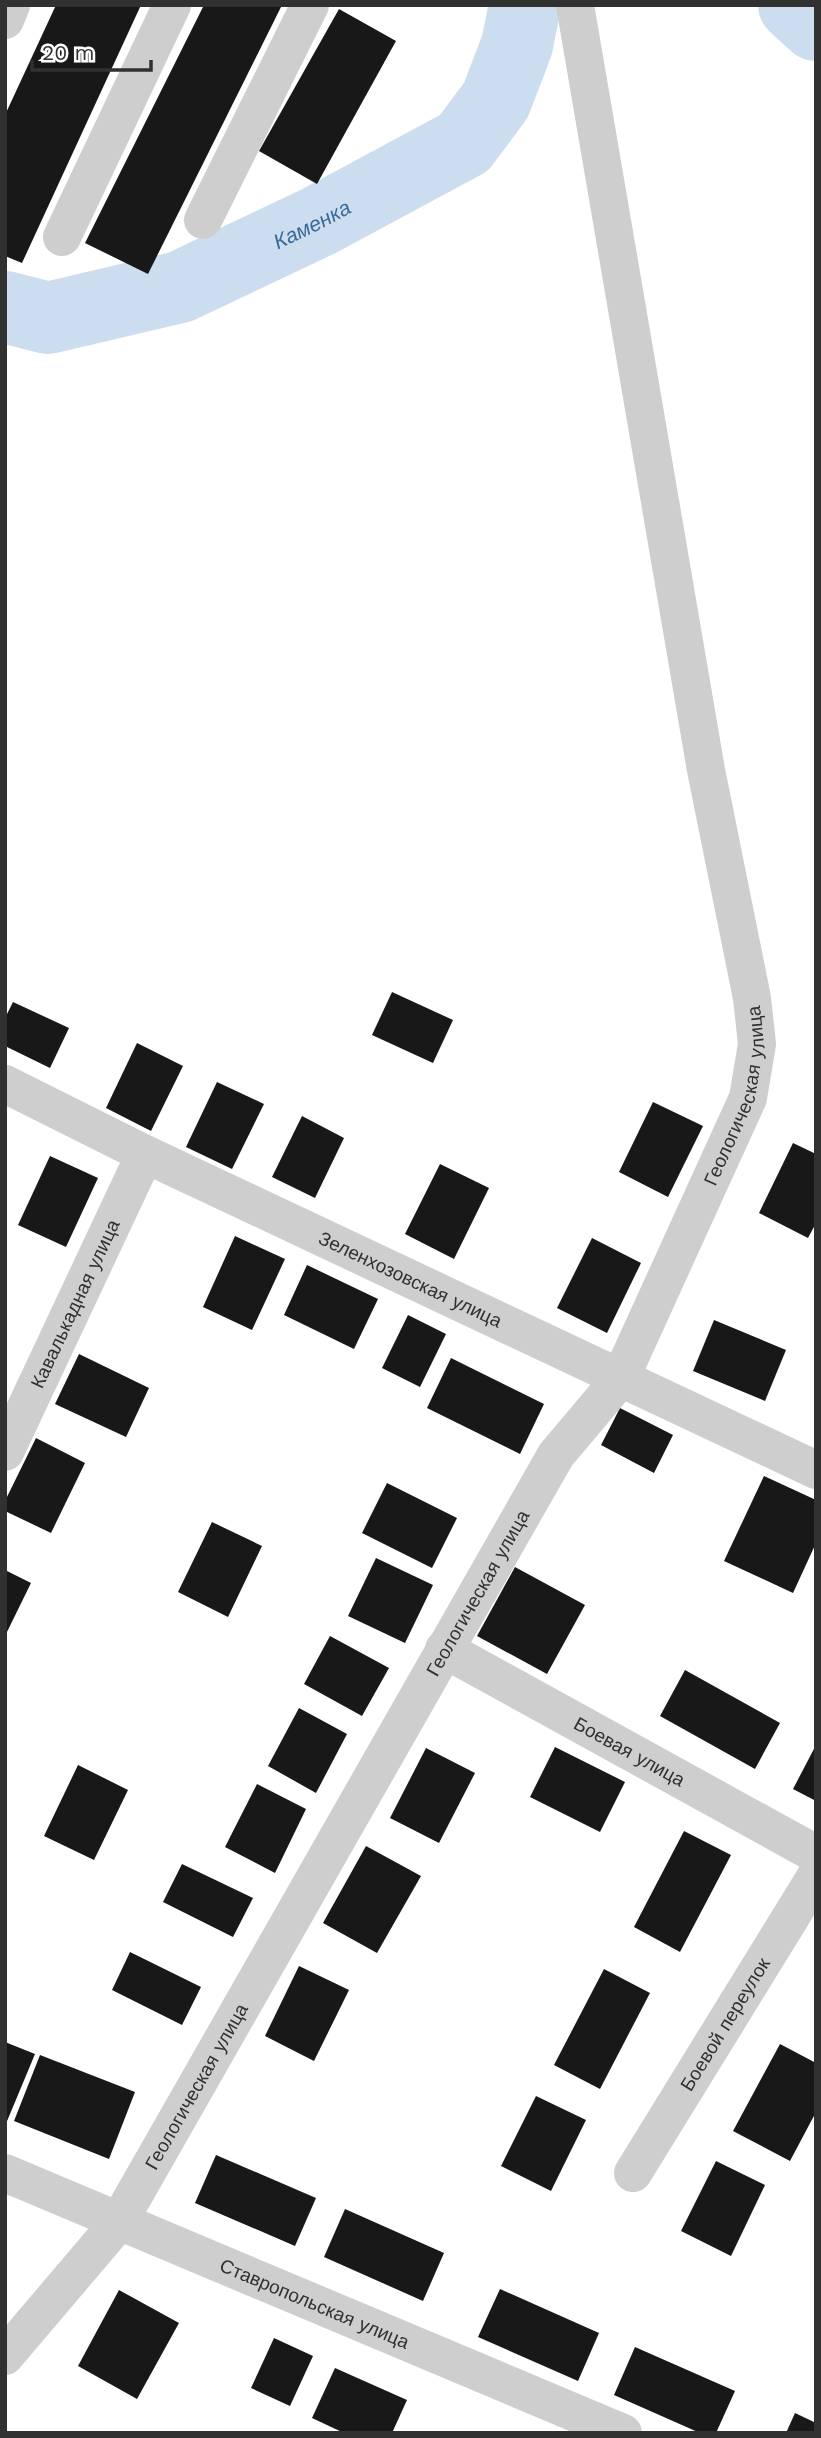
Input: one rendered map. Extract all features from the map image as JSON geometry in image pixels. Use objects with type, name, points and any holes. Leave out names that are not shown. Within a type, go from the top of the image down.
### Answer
[{"type":"street","points":[[5,20],[11,5]]},
{"type":"street","points":[[62,237],[172,5]]},
{"type":"street","points":[[203,220],[310,5]]},
{"type":"street","name":"Геологическая улица","points":[[5,2356],[118,2223],[556,1455],[621,1379],[748,1098],[757,1044],[752,998],[706,770],[575,5]]},
{"type":"street","name":"Зеленхозовская улица","points":[[5,1084],[145,1154],[816,1470]]},
{"type":"street","name":"Кавалькадная улица","points":[[5,1452],[145,1154]]},
{"type":"street","name":"Боевая улица","points":[[444,1648],[816,1854]]},
{"type":"street","name":"Боевой переулок","points":[[633,2174],[816,1876]]},
{"type":"street","name":"Ставропольская улица","points":[[5,2173],[577,2424],[623,2433]]},
{"type":"building","points":[[56,5],[141,5],[22,263],[5,256],[5,115]]},
{"type":"building","points":[[204,5],[282,5],[148,274],[85,243]]},
{"type":"building","points":[[339,9],[396,41],[317,184],[259,151]]},
{"type":"building","points":[[392,992],[453,1020],[433,1063],[372,1035]]},
{"type":"building","points":[[13,1002],[69,1028],[50,1068],[5,1046],[5,1018]]},
{"type":"building","points":[[137,1043],[183,1066],[151,1131],[106,1108]]},
{"type":"building","points":[[217,1082],[264,1104],[232,1169],[186,1147]]},
{"type":"building","points":[[653,1102],[703,1126],[668,1197],[619,1172]]},
{"type":"building","points":[[302,1116],[344,1138],[315,1198],[272,1177]]},
{"type":"building","points":[[793,1143],[816,1154],[816,1223],[808,1238],[759,1213]]},
{"type":"building","points":[[50,1156],[98,1178],[66,1247],[18,1225]]},
{"type":"building","points":[[440,1164],[489,1188],[454,1259],[405,1234]]},
{"type":"building","points":[[235,1236],[285,1259],[252,1330],[203,1307]]},
{"type":"building","points":[[592,1238],[641,1263],[607,1333],[557,1308]]},
{"type":"building","points":[[307,1265],[378,1299],[354,1349],[284,1315]]},
{"type":"building","points":[[408,1315],[446,1334],[420,1387],[382,1368]]},
{"type":"building","points":[[714,1320],[786,1350],[765,1401],[693,1371]]},
{"type":"building","points":[[79,1354],[149,1388],[126,1437],[55,1404]]},
{"type":"building","points":[[451,1358],[544,1404],[520,1454],[427,1408]]},
{"type":"building","points":[[620,1408],[673,1435],[654,1473],[601,1445]]},
{"type":"building","points":[[36,1438],[85,1463],[51,1533],[5,1511],[5,1501]]},
{"type":"building","points":[[764,1476],[816,1500],[816,1543],[793,1593],[724,1561]]},
{"type":"building","points":[[387,1483],[457,1518],[432,1568],[362,1533]]},
{"type":"building","points":[[212,1522],[262,1546],[228,1617],[178,1592]]},
{"type":"building","points":[[376,1558],[433,1585],[405,1643],[348,1616]]},
{"type":"building","points":[[515,1567],[585,1605],[547,1674],[477,1636]]},
{"type":"building","points":[[5,1570],[31,1583],[5,1636]]},
{"type":"building","points":[[330,1636],[389,1668],[362,1716],[304,1684]]},
{"type":"building","points":[[685,1670],[780,1723],[755,1769],[660,1716]]},
{"type":"building","points":[[299,1708],[347,1734],[316,1793],[268,1766]]},
{"type":"building","points":[[816,1745],[816,1801],[793,1789]]},
{"type":"building","points":[[555,1747],[625,1782],[600,1832],[530,1797]]},
{"type":"building","points":[[426,1748],[475,1773],[439,1843],[390,1818]]},
{"type":"building","points":[[78,1765],[128,1790],[94,1860],[44,1836]]},
{"type":"building","points":[[257,1784],[306,1809],[275,1873],[225,1847]]},
{"type":"building","points":[[684,1831],[731,1855],[680,1952],[634,1927]]},
{"type":"building","points":[[366,1846],[421,1876],[377,1953],[323,1923]]},
{"type":"building","points":[[182,1864],[253,1898],[233,1937],[163,1902]]},
{"type":"building","points":[[130,1952],[201,1987],[182,2025],[112,1990]]},
{"type":"building","points":[[299,1966],[349,1990],[314,2061],[265,2036]]},
{"type":"building","points":[[604,1969],[650,1993],[600,2089],[554,2065]]},
{"type":"building","points":[[5,2042],[35,2054],[5,2126]]},
{"type":"building","points":[[780,2044],[816,2063],[816,2112],[790,2161],[733,2131]]},
{"type":"building","points":[[40,2055],[135,2092],[109,2159],[14,2121]]},
{"type":"building","points":[[536,2096],[586,2120],[551,2191],[501,2166]]},
{"type":"building","points":[[216,2155],[316,2198],[295,2246],[195,2203]]},
{"type":"building","points":[[716,2161],[765,2185],[731,2256],[681,2231]]},
{"type":"building","points":[[345,2209],[444,2253],[423,2301],[324,2257]]},
{"type":"building","points":[[500,2289],[599,2333],[578,2381],[478,2337]]},
{"type":"building","points":[[119,2290],[179,2323],[137,2399],[78,2366]]},
{"type":"building","points":[[274,2338],[313,2356],[290,2406],[251,2388]]},
{"type":"building","points":[[635,2347],[735,2391],[716,2433],[700,2433],[614,2395]]},
{"type":"building","points":[[335,2368],[407,2400],[392,2433],[344,2433],[312,2418]]},
{"type":"building","points":[[795,2413],[816,2423],[816,2433],[786,2433]]},
{"type":"waterway","name":"Каменка","points":[[5,307],[48,318],[180,287],[319,221],[464,143],[496,100],[517,45],[525,5]]},
{"type":"waterway","name":"Каменка","points":[[794,5],[816,25]]}]
